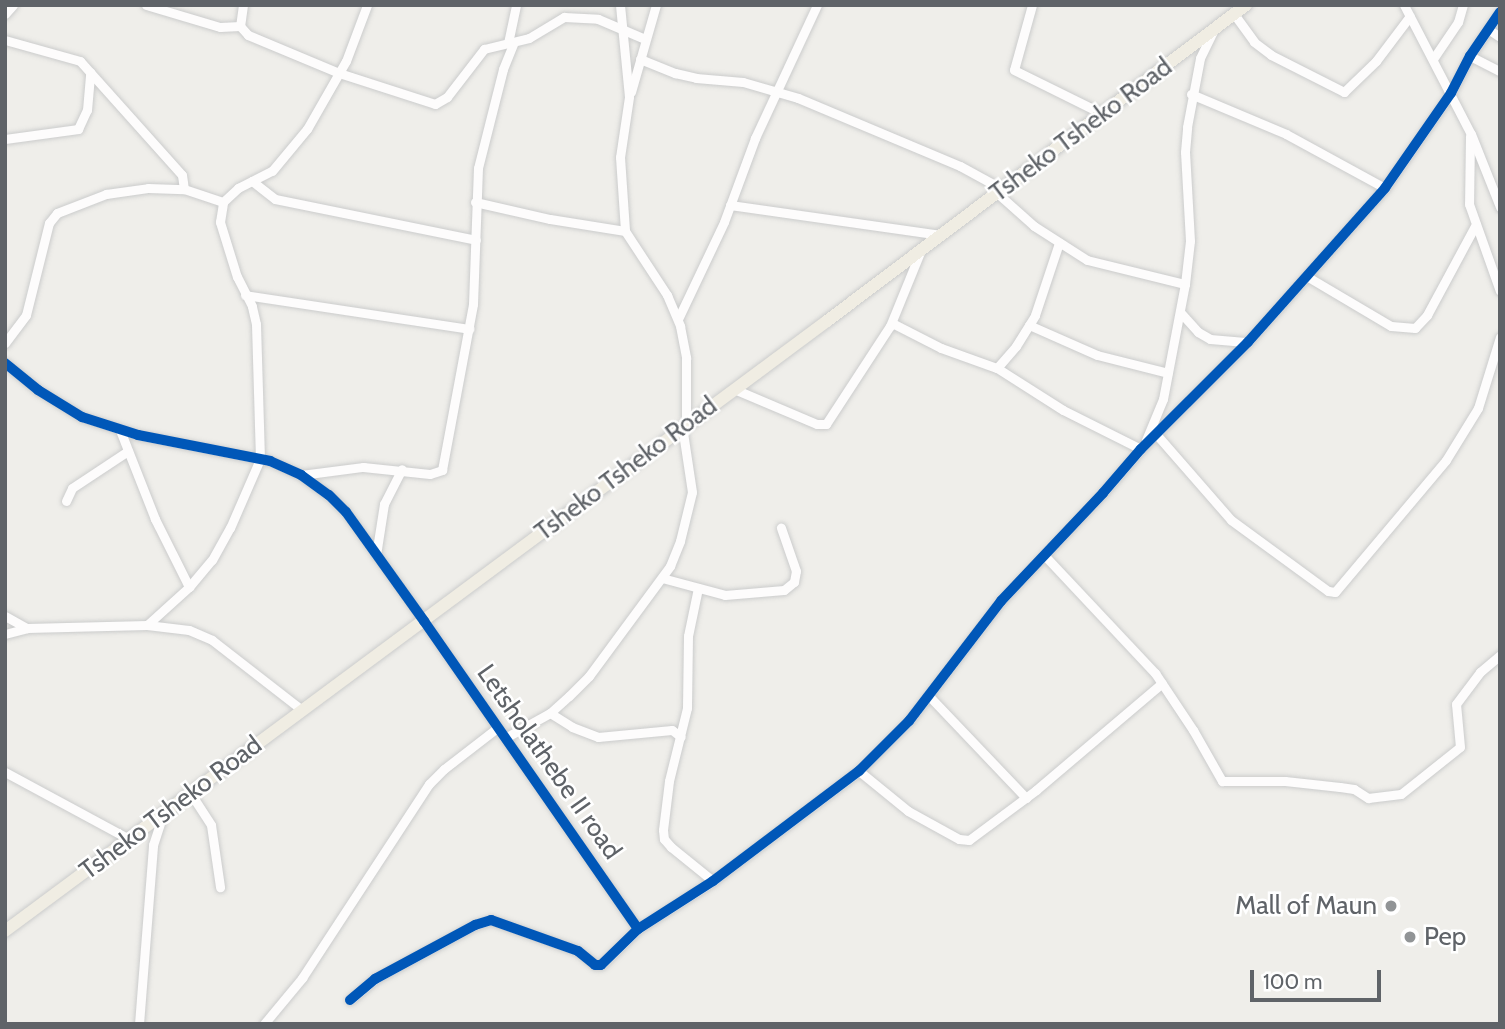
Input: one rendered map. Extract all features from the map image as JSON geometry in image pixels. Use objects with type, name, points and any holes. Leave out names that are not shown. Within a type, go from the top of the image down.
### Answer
[{"type":"highway","name":"Tsheko Tsheko Road","points":[[5,931],[1103,114],[1245,5]]},
{"type":"street","points":[[5,14],[13,5]]},
{"type":"street","points":[[146,5],[220,27],[240,26]]},
{"type":"street","points":[[243,5],[240,26],[248,35],[339,73],[435,104],[447,97],[484,49],[529,38],[571,15],[622,23],[645,39]]},
{"type":"street","points":[[147,625],[189,587],[223,542],[260,458],[256,324],[220,222],[223,202],[252,181],[272,171],[307,129],[354,44],[367,5]]},
{"type":"street","points":[[301,475],[354,467],[402,469],[430,474],[442,470],[469,330],[478,168],[511,42],[516,5]]},
{"type":"street","points":[[620,5],[629,97]]},
{"type":"street","points":[[622,23],[628,5]]},
{"type":"street","points":[[505,738],[550,713],[589,676],[662,578],[676,554],[689,510],[691,478],[684,425],[686,358],[678,319],[667,295],[625,231],[620,157],[629,97],[656,5]]},
{"type":"street","points":[[678,319],[730,205],[755,138],[817,5]]},
{"type":"street","points":[[1032,5],[1014,71],[1103,114]]},
{"type":"street","points":[[1404,5],[1471,134],[1500,207]]},
{"type":"street","points":[[1433,59],[1458,22],[1463,5]]},
{"type":"street","points":[[350,1000],[375,979],[481,922],[498,921],[579,951],[598,966],[638,929],[713,881],[859,771],[889,743],[929,696],[1001,601],[1142,448],[1248,342],[1385,188],[1451,93],[1469,56],[1500,12]]},
{"type":"street","points":[[1234,15],[1254,43],[1271,55],[1344,92],[1376,61],[1410,16]]},
{"type":"street","points":[[1142,448],[1157,415],[1185,284],[1190,241],[1185,152],[1191,94],[1199,58],[1214,29]]},
{"type":"street","points":[[1488,29],[1500,37]]},
{"type":"street","points":[[5,40],[73,57],[90,72],[182,175],[184,189]]},
{"type":"street","points":[[1469,56],[1500,71]]},
{"type":"street","points":[[640,59],[696,78],[743,82],[778,91],[960,166],[999,191],[1059,243],[1102,265],[1185,284]]},
{"type":"street","points":[[5,139],[78,128],[87,110],[90,72]]},
{"type":"street","points":[[1191,94],[1286,134],[1385,188]]},
{"type":"street","points":[[1471,134],[1467,188],[1476,224],[1500,291]]},
{"type":"street","points":[[252,181],[275,199],[476,240]]},
{"type":"street","points":[[5,343],[26,314],[49,223],[57,213],[106,194],[148,188],[184,189],[223,202]]},
{"type":"street","points":[[475,202],[550,219],[625,231]]},
{"type":"street","points":[[730,205],[941,234]]},
{"type":"street","points":[[1308,277],[1391,326],[1415,328],[1427,315],[1476,224]]},
{"type":"street","points":[[996,368],[1029,325],[1059,243]]},
{"type":"street","points":[[734,389],[824,425],[862,373],[892,323],[922,249]]},
{"type":"street","points":[[245,295],[469,330]]},
{"type":"street","points":[[1180,312],[1198,332],[1210,339],[1234,344],[1248,342]]},
{"type":"street","points":[[892,323],[941,348],[996,368],[1063,410],[1142,448]]},
{"type":"street","points":[[1029,325],[1097,355],[1168,373]]},
{"type":"street","points":[[1156,434],[1237,525],[1328,591],[1335,592],[1446,460],[1478,408],[1500,337]]},
{"type":"street","name":"Letsholathebe II road","points":[[5,363],[61,405],[82,416],[120,430],[260,458],[316,483],[346,512],[638,929]]},
{"type":"street","points":[[120,430],[155,519],[189,587]]},
{"type":"street","points":[[66,501],[72,488],[128,451]]},
{"type":"street","points":[[376,555],[384,504],[402,469]]},
{"type":"street","points":[[662,578],[725,595],[770,593],[790,586],[796,571],[781,528]]},
{"type":"street","points":[[1045,556],[1162,683],[1222,781],[1285,781],[1340,787],[1354,789],[1368,798],[1401,794],[1460,747],[1456,704],[1480,672],[1500,655]]},
{"type":"street","points":[[698,588],[688,636],[687,708],[666,799],[664,839],[713,881]]},
{"type":"street","points":[[5,615],[27,628]]},
{"type":"street","points":[[5,634],[27,628],[147,625],[189,630],[212,640],[302,710]]},
{"type":"street","points":[[859,771],[908,811],[964,841],[974,838],[1026,798],[1162,683]]},
{"type":"street","points":[[929,696],[1026,798]]},
{"type":"street","points":[[550,713],[572,727],[598,737],[672,730],[681,737]]},
{"type":"street","points":[[264,1024],[302,978],[429,784],[444,768],[497,728]]},
{"type":"street","points":[[5,772],[129,839]]},
{"type":"street","points":[[191,794],[211,825],[220,887]]},
{"type":"street","points":[[139,1023],[152,858],[157,827],[164,814]]},
{"type":"cycle path","points":[[350,1000],[375,979],[475,925],[491,920],[578,951],[595,965],[601,965],[638,929],[713,881],[859,771],[909,721],[1001,601],[1141,449],[1248,342],[1385,188],[1451,93],[1470,56],[1500,12]]},
{"type":"cycle path","points":[[5,363],[38,390],[82,417],[138,435],[270,461],[301,475],[329,495],[346,512],[424,621],[638,929]]},
{"type":"place","name":"Mall of Maun","points":[[1391,906]]},
{"type":"place","name":"Pep","points":[[1410,937]]}]
